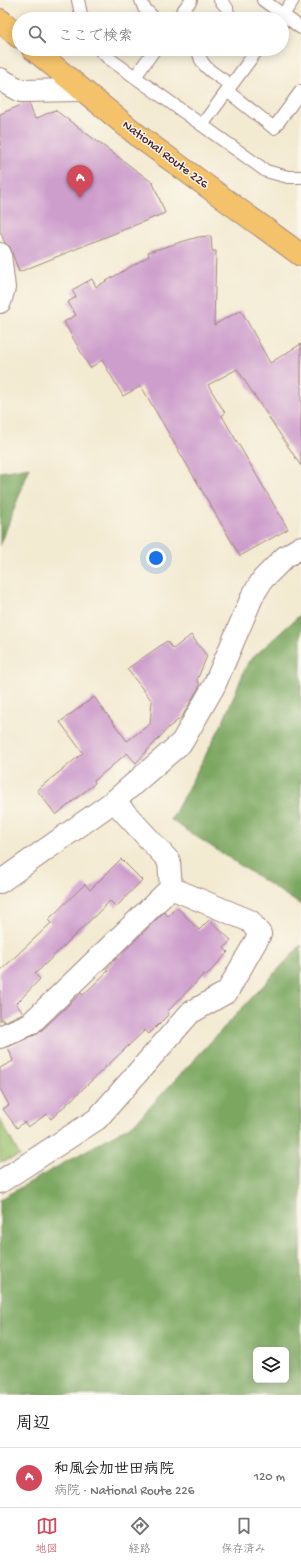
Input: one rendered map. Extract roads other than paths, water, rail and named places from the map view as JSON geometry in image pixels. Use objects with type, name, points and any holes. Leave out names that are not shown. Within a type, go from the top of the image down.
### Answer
[{"type":"highway","points":[[0,20],[12,31]]},
{"type":"highway","name":"National Route 226","points":[[42,56],[81,90],[141,138],[301,255]]},
{"type":"street","points":[[0,79],[21,91],[81,90]]},
{"type":"street","points":[[0,254],[4,288],[0,302]]},
{"type":"street","points":[[0,882],[114,801],[182,742],[214,686],[252,595],[263,579],[285,558],[301,547]]},
{"type":"street","points":[[114,801],[169,861],[171,888]]},
{"type":"street","points":[[0,1037],[30,1024],[171,888]]},
{"type":"street","points":[[0,1182],[97,1119],[190,1013],[228,992],[260,934],[250,921],[171,888]]},
{"type":"lane","points":[[78,0],[81,12]]},
{"type":"lane","points":[[141,0],[144,8],[148,12]]},
{"type":"lane","points":[[182,12],[191,0]]},
{"type":"lane","points":[[220,0],[227,8],[228,12]]},
{"type":"lane","points":[[263,0],[276,12]]},
{"type":"lane","points":[[285,12],[293,0],[301,6]]},
{"type":"lane","points":[[289,21],[301,28]]},
{"type":"lane","points":[[106,56],[266,171],[288,177],[301,177]]},
{"type":"lane","points":[[135,77],[150,56]]},
{"type":"lane","points":[[198,56],[202,63],[274,128],[301,91]]},
{"type":"lane","points":[[202,125],[253,56]]},
{"type":"place","name":"和風会加世田病院","points":[[80,198]]}]
